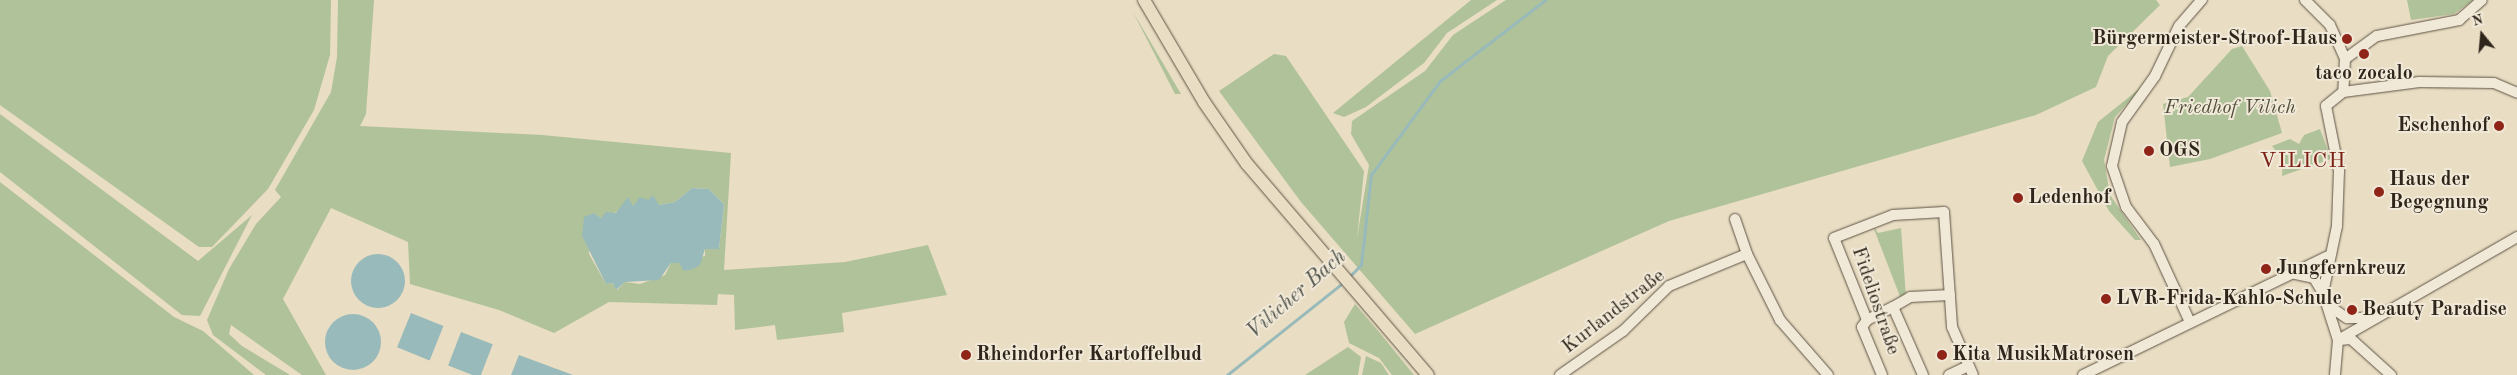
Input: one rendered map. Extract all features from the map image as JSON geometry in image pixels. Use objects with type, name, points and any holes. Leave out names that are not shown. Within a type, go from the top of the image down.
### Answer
[{"type":"main road","points":[[1144,0],[1204,102],[1247,164],[1342,272],[1428,375]]},
{"type":"street","points":[[2190,320],[2151,238],[2126,208],[2112,166],[2122,122],[2155,76],[2179,26],[2202,0]]},
{"type":"street","points":[[2305,0],[2330,25],[2345,59],[2343,92]]},
{"type":"street","points":[[2345,59],[2377,36],[2459,20],[2482,0]]},
{"type":"street","points":[[2335,375],[2338,340],[2323,292],[2328,256],[2337,226],[2339,171],[2326,106],[2343,92],[2427,82],[2494,83],[2517,93]]},
{"type":"street","name":"Fideliostraße","points":[[1882,375],[1862,326],[1867,320],[1834,238],[1893,215],[1944,212],[1950,295]]},
{"type":"street","points":[[1735,219],[1746,254],[1780,320],[1828,375]]},
{"type":"street","points":[[2338,340],[2373,318],[2517,237]]},
{"type":"street","name":"Kurlandstraße","points":[[1560,375],[1577,371],[1623,331],[1669,286],[1746,254]]},
{"type":"street","points":[[2083,375],[2285,273],[2328,256]]},
{"type":"street","points":[[2285,273],[2305,274],[2323,292]]},
{"type":"street","points":[[1867,320],[1910,297],[1950,295],[1952,327],[1971,371],[1949,375]]},
{"type":"street","points":[[2326,303],[2337,315],[2373,318]]},
{"type":"street","points":[[1893,307],[1923,375]]},
{"type":"street","points":[[2338,340],[2352,339],[2392,375]]},
{"type":"green space","points":[[0,0],[331,0],[330,55],[314,110],[268,189],[212,247],[199,247],[0,105]]},
{"type":"green space","points":[[338,0],[374,0],[366,114],[360,126],[542,135],[731,153],[724,270],[845,262],[928,245],[947,295],[842,313],[844,332],[777,340],[775,325],[735,330],[734,295],[718,294],[717,305],[609,302],[554,333],[499,310],[410,284],[408,242],[331,208],[283,299],[326,375],[302,375],[231,325],[229,334],[242,346],[290,375],[266,375],[213,335],[207,320],[229,269],[256,224],[281,197],[275,190],[331,92],[337,57]],"holes":[[[692,188],[709,189],[724,204],[719,249],[705,249],[705,256],[671,263],[665,275],[640,284],[625,282],[617,290],[613,283],[606,284],[589,254],[594,213],[601,218],[648,200],[659,205],[675,202]]]},
{"type":"green space","points":[[1471,0],[1497,0],[1447,33],[1424,63],[1366,107],[1344,117],[1333,113]]},
{"type":"green space","points":[[1506,0],[2156,0],[2160,5],[2108,56],[2096,87],[2036,115],[1669,221],[1415,334],[1301,202],[1219,91],[1274,54],[1286,56],[1364,171],[1357,238],[1369,165],[1351,134],[1352,121],[1425,71],[1453,35]]},
{"type":"green space","points":[[2407,0],[2473,0],[2454,14],[2411,20]]},
{"type":"green space","points":[[1133,12],[1181,94],[1175,94]]},
{"type":"green space","name":"Friedhof Vilich","points":[[2242,46],[2270,91],[2282,133],[2210,159],[2170,167],[2163,104],[2188,97],[2232,49]]},
{"type":"green space","points":[[2144,85],[2115,117],[2104,160],[2110,195],[2141,240],[2135,240],[2109,211],[2082,161],[2098,122]]},
{"type":"green space","points":[[0,114],[198,261],[252,215],[200,316],[182,315],[0,172]]},
{"type":"green space","points":[[2320,129],[2331,159],[2282,176],[2283,160],[2272,146],[2290,139],[2299,144],[2304,135]]},
{"type":"green space","points":[[0,182],[174,317],[203,331],[254,375],[0,375]]},
{"type":"green space","points":[[1872,224],[1878,233],[1901,228],[1906,297],[1901,299]]},
{"type":"green space","points":[[1355,304],[1414,375],[1392,375],[1379,358],[1349,343],[1344,322]]},
{"type":"green space","points":[[1348,347],[1361,357],[1358,375],[1305,375]]},
{"type":"green space","points":[[1366,356],[1381,363],[1389,375],[1362,375]]},
{"type":"water","points":[[692,188],[709,189],[724,204],[719,249],[705,249],[700,265],[693,269],[684,271],[679,263],[671,263],[659,280],[625,282],[616,290],[613,283],[606,284],[582,236],[584,217],[594,213],[601,218],[606,212],[616,213],[628,197],[633,206],[640,197],[648,200],[653,195],[659,205],[675,202]]},
{"type":"water","points":[[373,254],[383,254],[393,258],[401,266],[405,281],[401,296],[393,304],[383,308],[373,308],[363,304],[355,296],[351,286],[351,276],[355,266],[363,258]]},
{"type":"water","points":[[411,313],[443,326],[430,360],[397,347]]},
{"type":"water","points":[[353,314],[364,316],[373,322],[379,331],[381,342],[379,353],[373,362],[364,368],[353,370],[342,368],[333,362],[327,353],[325,342],[327,331],[333,322],[342,316]]},
{"type":"water","points":[[461,332],[493,344],[481,375],[473,375],[448,366]]},
{"type":"water","points":[[519,355],[573,375],[511,375]]},
{"type":"waterway","name":"Vilicher Bach","points":[[1349,277],[1361,265],[1371,175],[1440,81],[1545,0]]},
{"type":"waterway","name":"Vilicher Bach","points":[[1227,375],[1344,282]]},
{"type":"place","name":"Bürgermeister-Stroof-Haus","points":[[2347,39]]},
{"type":"place","name":"taco zocalo","points":[[2364,54]]},
{"type":"place","name":"Eschenhof","points":[[2499,126]]},
{"type":"place","name":"OGS","points":[[2149,151]]},
{"type":"place","name":"Haus der Begegnung","points":[[2379,192]]},
{"type":"place","name":"Ledenhof","points":[[2018,198]]},
{"type":"place","name":"Jungfernkreuz","points":[[2266,269]]},
{"type":"place","name":"LVR-Frida-Kahlo-Schule","points":[[2106,299]]},
{"type":"place","name":"Beauty Paradise","points":[[2352,310]]},
{"type":"place","name":"Rheindorfer Kartoffelbud","points":[[966,355]]},
{"type":"place","name":"Kita MusikMatrosen","points":[[1942,355]]},
{"type":"district","name":"VILICH","points":[[2303,162]]}]
